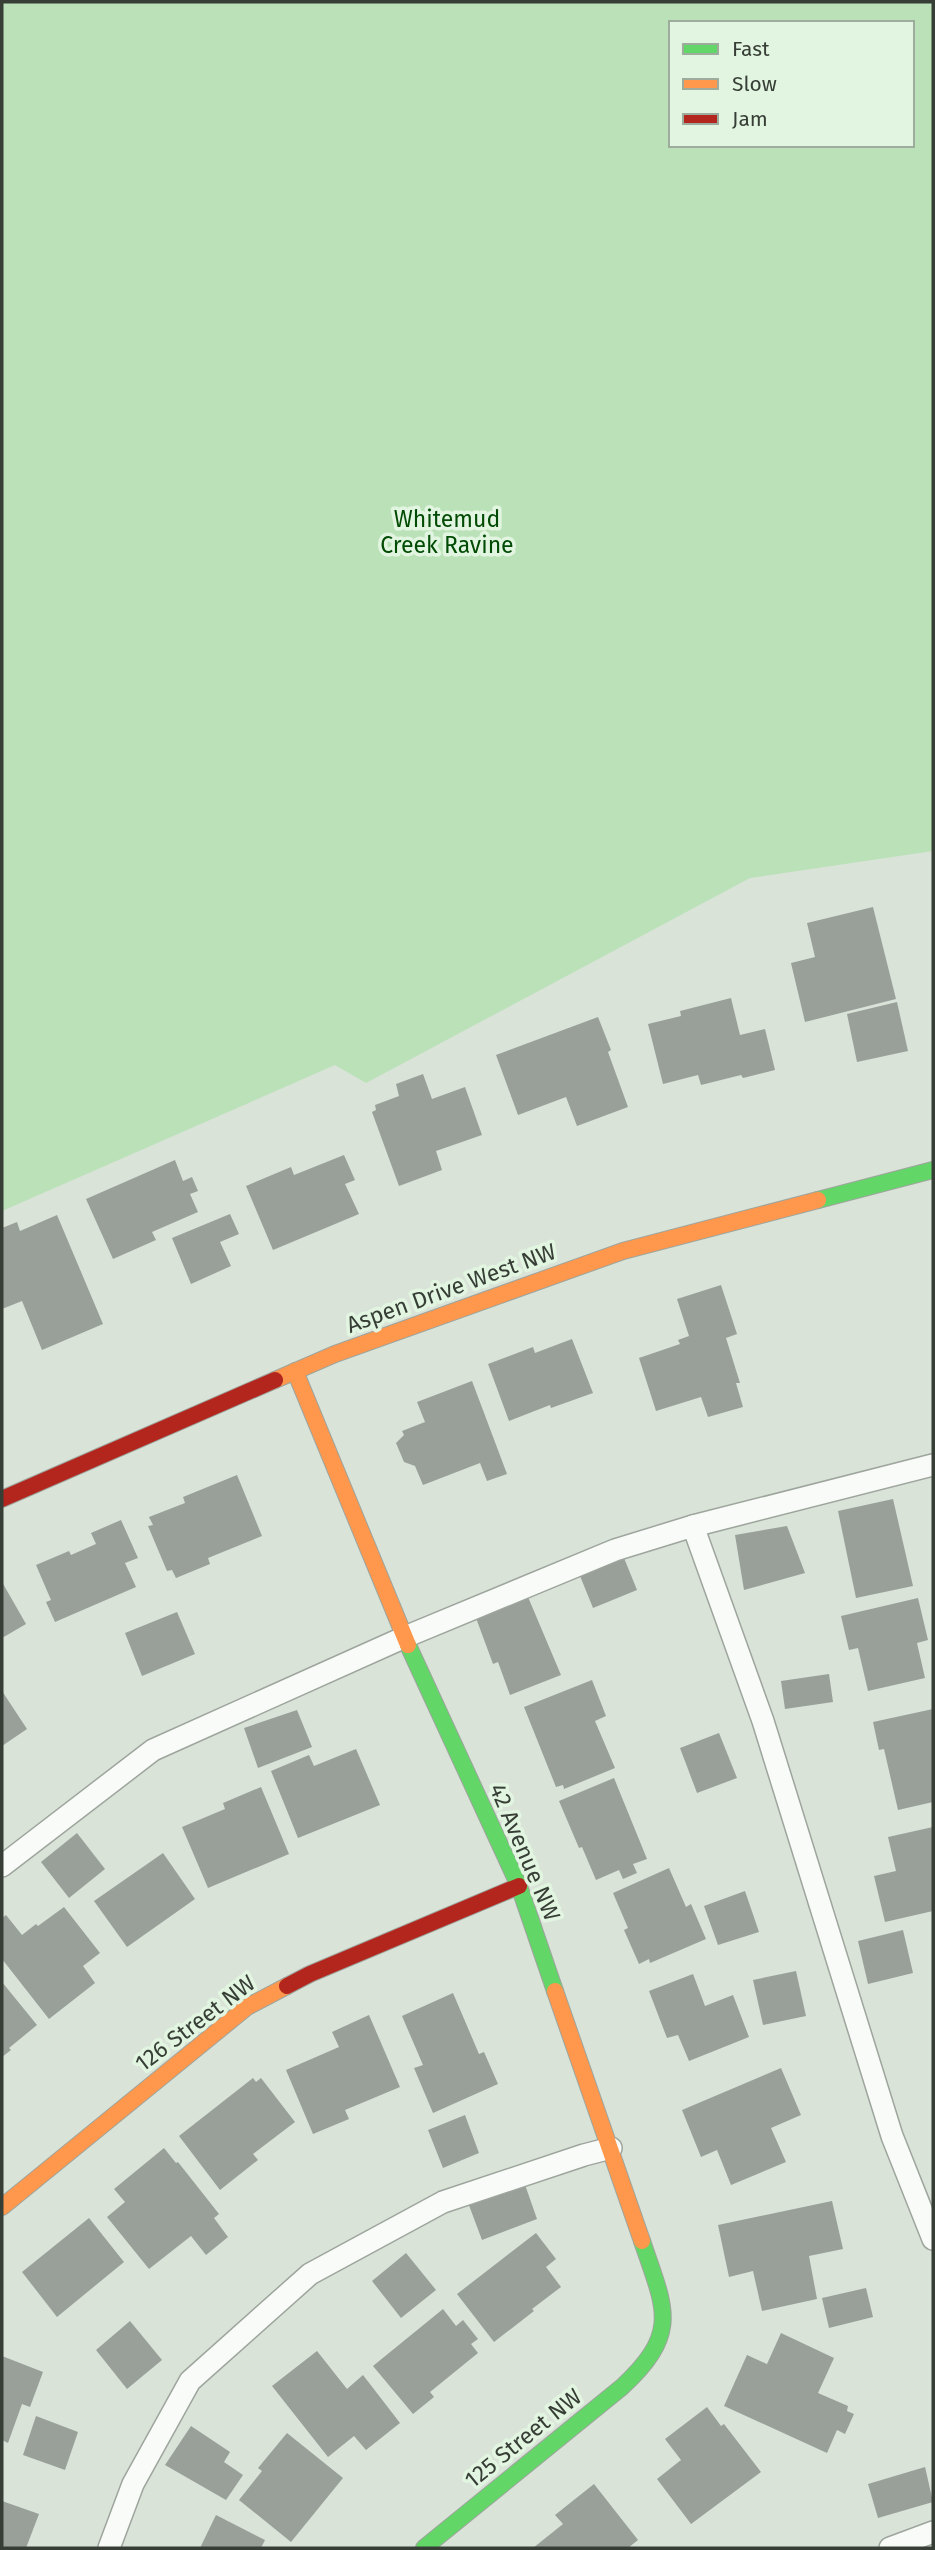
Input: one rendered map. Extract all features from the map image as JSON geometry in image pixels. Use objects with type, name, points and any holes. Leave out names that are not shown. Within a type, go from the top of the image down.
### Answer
[{"type":"street","name":"Aspen Drive West NW","points":[[2,1499],[295,1371],[623,1251],[933,1170]]},
{"type":"street","name":"42 Avenue NW","points":[[295,1371],[405,1637],[519,1886],[662,2300],[664,2323],[659,2345],[649,2363]]},
{"type":"street","name":"126 Street NW","points":[[2,2207],[247,2007],[310,1974],[519,1886]]},
{"type":"street","name":"125 Street NW","points":[[425,2548],[649,2363]]},
{"type":"lane","points":[[2,1866],[152,1750],[405,1637],[615,1550],[693,1526],[933,1465]]},
{"type":"lane","points":[[693,1526],[763,1721],[892,2136],[933,2239]]},
{"type":"lane","points":[[108,2548],[133,2484],[190,2381],[310,2274],[443,2202],[611,2148]]},
{"type":"lane","points":[[890,2548],[933,2532]]},
{"type":"green space","name":"Whitemud Creek Ravine","points":[[2,2],[933,2],[933,851],[750,878],[366,1083],[335,1065],[2,1211]]},
{"type":"building","points":[[873,907],[896,999],[805,1022],[791,963],[815,957],[807,923]]},
{"type":"building","points":[[731,998],[740,1035],[765,1029],[775,1070],[701,1085],[698,1075],[663,1084],[648,1024],[681,1016],[680,1011]]},
{"type":"building","points":[[897,1002],[908,1051],[857,1062],[847,1014]]},
{"type":"building","points":[[598,1017],[628,1107],[577,1126],[566,1097],[518,1115],[496,1055]]},
{"type":"building","points":[[423,1074],[432,1099],[465,1087],[482,1135],[436,1151],[442,1170],[399,1186],[372,1112],[376,1110],[375,1105],[399,1096],[396,1084]]},
{"type":"building","points":[[344,1155],[355,1180],[345,1184],[359,1214],[273,1250],[246,1186],[291,1167],[294,1175]]},
{"type":"building","points":[[175,1160],[183,1181],[192,1177],[198,1191],[190,1194],[198,1212],[152,1232],[156,1240],[113,1259],[86,1199]]},
{"type":"building","points":[[230,1214],[239,1234],[220,1242],[231,1266],[191,1284],[172,1238]]},
{"type":"building","points":[[57,1215],[103,1324],[42,1350],[22,1301],[2,1309],[2,1228],[17,1222],[20,1231]]},
{"type":"building","points":[[721,1285],[737,1334],[726,1338],[740,1383],[736,1383],[743,1407],[708,1417],[701,1397],[656,1411],[639,1358],[680,1344],[678,1340],[689,1336],[677,1299]]},
{"type":"building","points":[[572,1339],[593,1393],[551,1408],[550,1405],[509,1421],[488,1364],[533,1347],[535,1353]]},
{"type":"building","points":[[472,1381],[507,1474],[487,1481],[480,1463],[423,1485],[415,1466],[404,1462],[396,1443],[404,1435],[402,1431],[425,1422],[417,1402]]},
{"type":"building","points":[[237,1475],[262,1536],[208,1558],[210,1564],[176,1578],[172,1570],[167,1571],[148,1526],[153,1525],[149,1517],[185,1503],[183,1497]]},
{"type":"building","points":[[893,1499],[913,1586],[856,1598],[838,1511]]},
{"type":"building","points":[[121,1520],[138,1558],[125,1563],[136,1587],[55,1622],[46,1602],[51,1600],[36,1565],[69,1551],[71,1555],[96,1544],[91,1533]]},
{"type":"building","points":[[787,1526],[805,1573],[744,1590],[735,1535]]},
{"type":"building","points":[[622,1553],[637,1590],[593,1608],[578,1571]]},
{"type":"building","points":[[2,1582],[26,1624],[2,1638]]},
{"type":"building","points":[[528,1597],[561,1675],[510,1695],[498,1662],[493,1664],[476,1618]]},
{"type":"building","points":[[918,1598],[928,1640],[917,1643],[925,1678],[868,1691],[858,1648],[849,1650],[841,1616]]},
{"type":"building","points":[[177,1612],[195,1654],[142,1676],[125,1633]]},
{"type":"building","points":[[829,1674],[833,1702],[785,1709],[781,1681]]},
{"type":"building","points":[[592,1680],[606,1716],[595,1721],[615,1768],[564,1789],[563,1785],[556,1787],[524,1707]]},
{"type":"building","points":[[2,1691],[27,1729],[2,1746]]},
{"type":"building","points":[[933,1709],[933,1802],[898,1810],[884,1749],[879,1750],[873,1722]]},
{"type":"building","points":[[297,1710],[312,1747],[258,1768],[244,1728]]},
{"type":"building","points":[[719,1733],[737,1778],[697,1793],[680,1748]]},
{"type":"building","points":[[356,1749],[380,1805],[298,1838],[271,1771],[309,1755],[314,1766]]},
{"type":"building","points":[[614,1778],[647,1859],[633,1864],[637,1873],[623,1879],[619,1870],[596,1880],[559,1801]]},
{"type":"building","points":[[261,1787],[289,1854],[208,1888],[182,1827],[225,1809],[223,1803]]},
{"type":"building","points":[[933,1827],[933,1911],[885,1922],[874,1876],[896,1871],[888,1837]]},
{"type":"building","points":[[77,1833],[105,1869],[69,1898],[41,1862]]},
{"type":"building","points":[[163,1853],[195,1899],[127,1947],[94,1901]]},
{"type":"building","points":[[669,1868],[686,1907],[691,1904],[706,1939],[650,1963],[649,1959],[639,1964],[624,1930],[628,1928],[613,1893]]},
{"type":"building","points":[[745,1891],[759,1932],[718,1945],[704,1906]]},
{"type":"building","points":[[64,1907],[100,1953],[83,1966],[95,1983],[49,2019],[2,1959],[2,1918],[6,1915],[22,1935]]},
{"type":"building","points":[[903,1930],[913,1973],[868,1984],[858,1941]]},
{"type":"building","points":[[796,1971],[806,2016],[763,2025],[753,1980]]},
{"type":"building","points":[[693,1974],[705,2006],[733,1995],[749,2037],[689,2061],[678,2035],[667,2038],[649,1991]]},
{"type":"building","points":[[2,1982],[37,2025],[2,2057]]},
{"type":"building","points":[[453,1993],[479,2054],[484,2052],[498,2084],[433,2113],[414,2068],[423,2065],[402,2016]]},
{"type":"building","points":[[369,2015],[400,2087],[345,2110],[349,2119],[313,2134],[286,2070],[339,2047],[332,2032]]},
{"type":"building","points":[[781,2068],[801,2115],[771,2128],[786,2162],[731,2185],[717,2150],[701,2157],[682,2110]]},
{"type":"building","points":[[253,2078],[256,2082],[261,2078],[295,2122],[253,2154],[258,2160],[220,2190],[179,2136]]},
{"type":"building","points":[[465,2115],[479,2153],[443,2168],[428,2130]]},
{"type":"building","points":[[164,2148],[219,2214],[214,2218],[228,2237],[206,2255],[191,2236],[149,2269],[107,2217],[125,2202],[114,2189]]},
{"type":"building","points":[[523,2179],[537,2219],[482,2240],[467,2200]]},
{"type":"building","points":[[832,2201],[843,2249],[809,2256],[817,2299],[762,2311],[753,2271],[729,2277],[718,2225]]},
{"type":"building","points":[[89,2218],[124,2262],[57,2317],[22,2272]]},
{"type":"building","points":[[536,2233],[556,2259],[546,2267],[561,2287],[494,2342],[457,2294]]},
{"type":"building","points":[[406,2253],[436,2290],[401,2318],[372,2281]]},
{"type":"building","points":[[866,2288],[873,2317],[829,2328],[822,2298]]},
{"type":"building","points":[[443,2309],[456,2326],[463,2320],[478,2339],[471,2344],[478,2353],[430,2392],[434,2397],[413,2414],[373,2366]]},
{"type":"building","points":[[130,2321],[162,2360],[127,2389],[96,2350]]},
{"type":"building","points":[[781,2333],[834,2358],[818,2393],[848,2406],[847,2411],[854,2414],[845,2434],[837,2430],[827,2453],[724,2406],[747,2355],[767,2364]]},
{"type":"building","points":[[317,2351],[347,2389],[363,2375],[400,2423],[366,2450],[354,2436],[328,2457],[272,2386]]},
{"type":"building","points":[[2,2356],[43,2372],[30,2407],[22,2404],[8,2443],[2,2440]]},
{"type":"building","points":[[707,2407],[721,2426],[724,2424],[761,2472],[691,2524],[657,2479],[681,2460],[665,2439]]},
{"type":"building","points":[[36,2416],[78,2432],[65,2470],[23,2455]]},
{"type":"building","points":[[191,2426],[230,2452],[224,2462],[243,2475],[226,2500],[165,2465]]},
{"type":"building","points":[[287,2433],[343,2478],[291,2542],[239,2500],[262,2471],[258,2468]]},
{"type":"building","points":[[925,2467],[933,2502],[878,2518],[868,2484]]},
{"type":"building","points":[[594,2484],[638,2540],[628,2548],[533,2548],[563,2524],[555,2515]]},
{"type":"building","points":[[2,2501],[39,2514],[26,2548],[2,2548]]},
{"type":"building","points":[[216,2515],[265,2540],[261,2548],[200,2548]]},
{"type":"traffic: fast","points":[[818,1200],[933,1170]]},
{"type":"traffic: fast","points":[[408,1645],[519,1886],[555,1991]]},
{"type":"traffic: fast","points":[[424,2548],[622,2387],[641,2368],[653,2351],[663,2319],[657,2285],[642,2241]]},
{"type":"traffic: slow","points":[[275,1380],[335,1354],[623,1251],[818,1200]]},
{"type":"traffic: slow","points":[[295,1371],[408,1645]]},
{"type":"traffic: slow","points":[[2,2207],[247,2007],[287,1986]]},
{"type":"traffic: slow","points":[[555,1991],[642,2241]]},
{"type":"traffic: jam","points":[[2,1499],[275,1380]]},
{"type":"traffic: jam","points":[[287,1986],[519,1886]]}]
